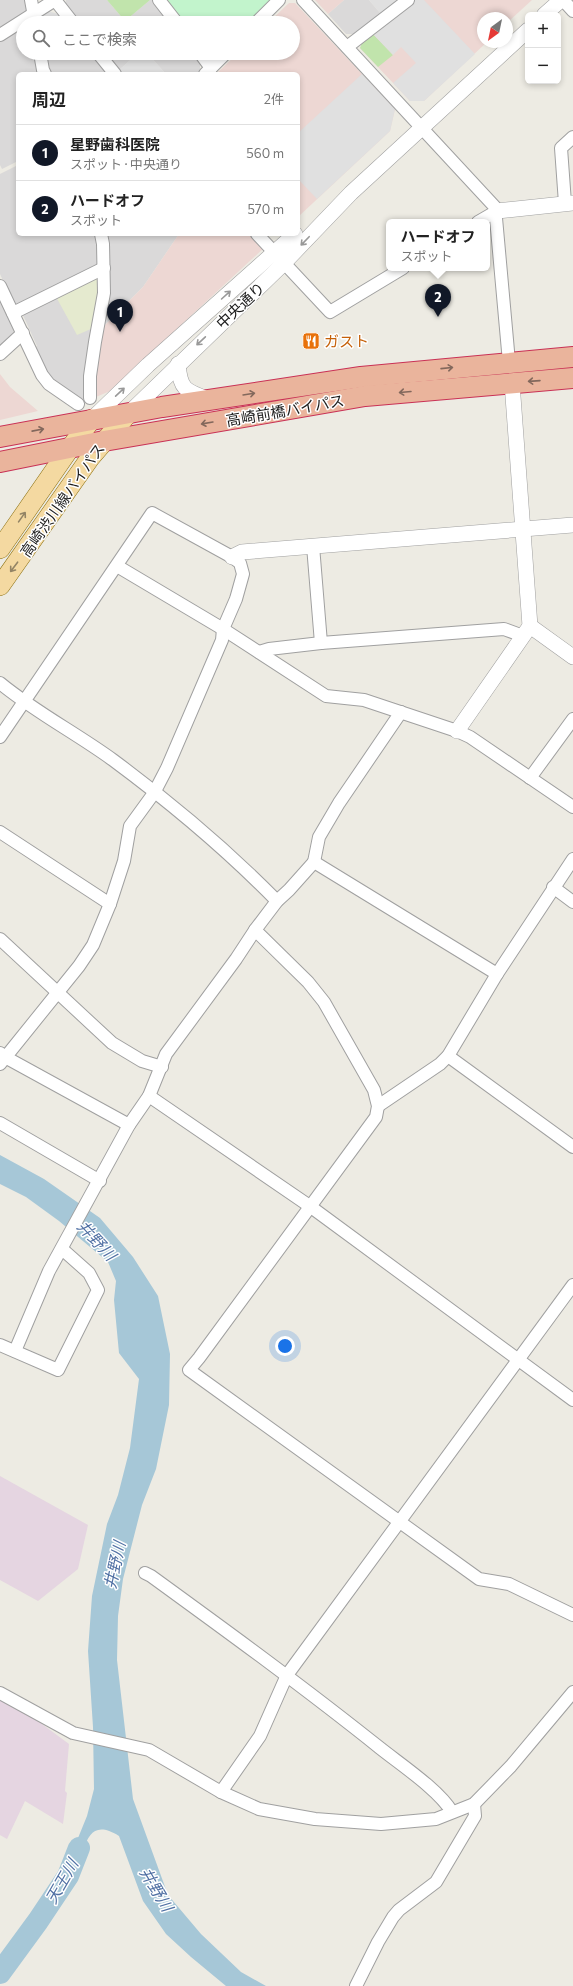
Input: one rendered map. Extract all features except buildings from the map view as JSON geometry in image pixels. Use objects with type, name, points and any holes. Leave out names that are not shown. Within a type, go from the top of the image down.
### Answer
[{"type":"highway","name":"高崎前橋バイパス","points":[[0,437],[92,419],[127,415],[210,400],[361,377],[573,357]]},
{"type":"highway","name":"高崎前橋バイパス","points":[[0,462],[104,441],[365,396],[573,378]]},
{"type":"main road","name":"高崎渋川線バイパス","points":[[0,586],[104,441],[127,415]]},
{"type":"main road","name":"高崎渋川線バイパス","points":[[0,549],[70,448],[92,419]]},
{"type":"main road","points":[[29,456],[46,469],[48,480]]},
{"type":"street","points":[[31,0],[34,16]]},
{"type":"street","points":[[37,16],[55,0],[68,16]]},
{"type":"street","points":[[159,0],[172,16]]},
{"type":"street","points":[[263,16],[279,0]]},
{"type":"street","points":[[303,0],[422,126],[495,207],[497,211],[509,362]]},
{"type":"street","points":[[347,47],[408,0]]},
{"type":"street","points":[[548,12],[562,0],[573,11]]},
{"type":"street","points":[[0,35],[16,27]]},
{"type":"street","name":"中央通り","points":[[127,415],[284,263],[352,193],[422,126],[525,33]]},
{"type":"street","points":[[41,60],[44,72]]},
{"type":"street","points":[[104,60],[113,72]]},
{"type":"street","points":[[203,60],[208,71],[219,60]]},
{"type":"street","points":[[483,219],[497,211],[569,203],[561,148],[573,137]]},
{"type":"street","name":"中央通り","points":[[300,230],[352,193]]},
{"type":"street","points":[[90,398],[90,376],[94,342],[104,293],[104,268],[101,236]]},
{"type":"street","points":[[259,236],[330,312],[398,271]]},
{"type":"street","name":"中央通り","points":[[92,419],[148,365],[293,236]]},
{"type":"street","points":[[13,313],[104,268]]},
{"type":"street","points":[[0,286],[42,375],[49,384],[78,404]]},
{"type":"street","points":[[0,354],[23,333]]},
{"type":"street","points":[[178,364],[179,379],[184,388],[188,392],[210,400]]},
{"type":"street","points":[[457,731],[527,631],[512,383]]},
{"type":"street","points":[[0,737],[152,513],[232,557],[240,563],[243,574],[236,599],[223,629],[222,640],[167,768],[154,793],[130,826],[124,861],[110,904],[93,945],[79,966],[2,1058],[129,1125]]},
{"type":"street","points":[[232,557],[242,552],[573,525]]},
{"type":"street","points":[[313,546],[321,643]]},
{"type":"street","points":[[117,566],[223,629],[326,696],[364,700],[457,731],[470,737],[573,807]]},
{"type":"street","points":[[259,652],[269,649],[321,643],[504,629],[527,631],[573,657]]},
{"type":"street","points":[[0,682],[24,702],[112,760],[154,793],[242,864],[277,901]]},
{"type":"street","points":[[15,1351],[49,1271],[94,1192],[129,1125],[149,1096],[166,1054],[277,901],[290,890],[314,862],[318,837],[401,712]]},
{"type":"street","points":[[530,778],[573,719]]},
{"type":"street","points":[[0,832],[110,904]]},
{"type":"street","points":[[378,1106],[440,1064],[448,1056],[497,974],[553,887],[573,859]]},
{"type":"street","points":[[314,862],[497,974]]},
{"type":"street","points":[[553,887],[573,902]]},
{"type":"street","points":[[255,930],[308,982],[324,1002],[374,1090],[378,1106],[376,1116],[311,1207],[189,1370],[479,1580],[509,1584],[573,1615]]},
{"type":"street","points":[[0,940],[112,1043],[142,1061],[162,1067]]},
{"type":"street","points":[[448,1056],[573,1148]]},
{"type":"street","points":[[149,1096],[311,1207],[573,1400]]},
{"type":"street","points":[[0,1123],[100,1181]]},
{"type":"street","points":[[0,1345],[58,1370],[98,1290],[89,1273],[64,1245]]},
{"type":"street","points":[[221,1792],[260,1736],[287,1675],[573,1285]]},
{"type":"street","points":[[145,1574],[151,1576],[287,1675],[425,1784],[448,1805],[452,1812]]},
{"type":"street","points":[[0,1693],[73,1733],[84,1737],[155,1753],[221,1792],[259,1809],[315,1819],[381,1824],[436,1819],[474,1804],[511,1766],[573,1692]]},
{"type":"street","points":[[356,1986],[378,1942],[393,1917],[399,1910],[436,1882],[475,1816],[474,1804]]},
{"type":"shaded area","points":[[0,0],[28,0],[29,4],[25,13],[20,16],[16,16],[16,18],[0,28]]},
{"type":"shaded area","points":[[66,0],[107,0],[121,16],[74,16],[65,6]]},
{"type":"shaded area","points":[[150,0],[152,0],[165,16],[131,16]]},
{"type":"shaded area","points":[[315,0],[344,0],[328,14]]},
{"type":"shaded area","points":[[344,0],[369,0],[381,14],[357,34],[346,34],[328,14]]},
{"type":"shaded area","points":[[369,0],[400,0],[381,14]]},
{"type":"shaded area","points":[[414,0],[532,0],[513,17],[513,12],[477,12],[477,48],[481,48],[424,101],[410,101],[360,48]]},
{"type":"shaded area","points":[[414,0],[424,0],[475,54],[424,101],[410,101],[393,83],[416,63],[401,47],[393,55],[372,33]]},
{"type":"shaded area","points":[[289,3],[295,3],[395,109],[390,131],[300,215],[300,72],[218,72],[231,60],[300,60],[300,16],[275,16]]},
{"type":"shaded area","points":[[48,11],[58,14],[60,16],[43,16]]},
{"type":"shaded area","points":[[16,31],[16,60],[37,60],[40,72],[16,72],[16,162],[2,169],[0,165],[0,41]]},
{"type":"shaded area","points":[[48,60],[96,60],[106,72],[51,72]]},
{"type":"shaded area","points":[[109,60],[130,60],[118,71]]},
{"type":"shaded area","points":[[130,60],[153,60],[164,72],[119,72],[118,71]]},
{"type":"shaded area","points":[[153,60],[198,60],[200,62],[199,72],[164,72]]},
{"type":"shaded area","points":[[362,74],[395,109],[390,131],[317,199],[300,181],[300,131]]},
{"type":"shaded area","points":[[16,166],[16,236],[96,236],[100,267],[16,309],[0,274],[0,174]]},
{"type":"shaded area","points":[[105,236],[178,236],[143,287],[100,330]]},
{"type":"shaded area","points":[[178,236],[254,236],[265,247],[110,391],[96,397],[94,380],[100,330],[143,287]]},
{"type":"shaded area","points":[[55,295],[93,328],[87,399],[81,402],[56,386],[32,350],[37,346],[22,313]]},
{"type":"shaded area","points":[[0,299],[14,334],[0,347]]},
{"type":"shaded area","points":[[0,374],[10,387],[38,411],[0,420]]},
{"type":"shaded area","points":[[0,1476],[88,1525],[78,1569],[38,1601],[0,1580]]},
{"type":"shaded area","points":[[0,1699],[31,1716],[69,1744],[65,1791],[67,1793],[63,1824],[25,1801],[7,1839],[0,1835]]},
{"type":"green space","points":[[107,0],[150,0],[131,16],[121,16]]},
{"type":"green space","points":[[166,0],[273,0],[256,16],[179,16]]},
{"type":"green space","points":[[372,33],[393,55],[378,67],[360,48],[364,38]]},
{"type":"green space","points":[[100,273],[101,280],[93,328],[77,335],[55,295]]},
{"type":"water","name":"井野川","points":[[0,1155],[44,1179],[100,1218],[133,1257],[158,1296],[170,1354],[169,1405],[156,1469],[142,1505],[123,1579],[118,1616],[117,1660],[133,1799],[168,1895],[201,1934],[241,1972],[266,1986],[226,1986],[166,1934],[143,1901],[119,1836],[106,1830],[97,1830],[91,1834],[79,1860],[68,1876],[67,1865],[87,1816],[94,1789],[93,1727],[88,1651],[92,1596],[107,1524],[118,1495],[130,1448],[139,1379],[119,1353],[114,1300],[116,1281],[108,1262],[59,1221],[26,1197],[0,1184]]},
{"type":"waterway","name":"天王川","points":[[0,1973],[38,1921],[68,1876],[79,1848]]},
{"type":"place","name":"ハードオフ","points":[[438,317]]},
{"type":"place","name":"星野歯科医院","points":[[120,332]]},
{"type":"place","name":"ガスト","points":[[311,341]]}]
